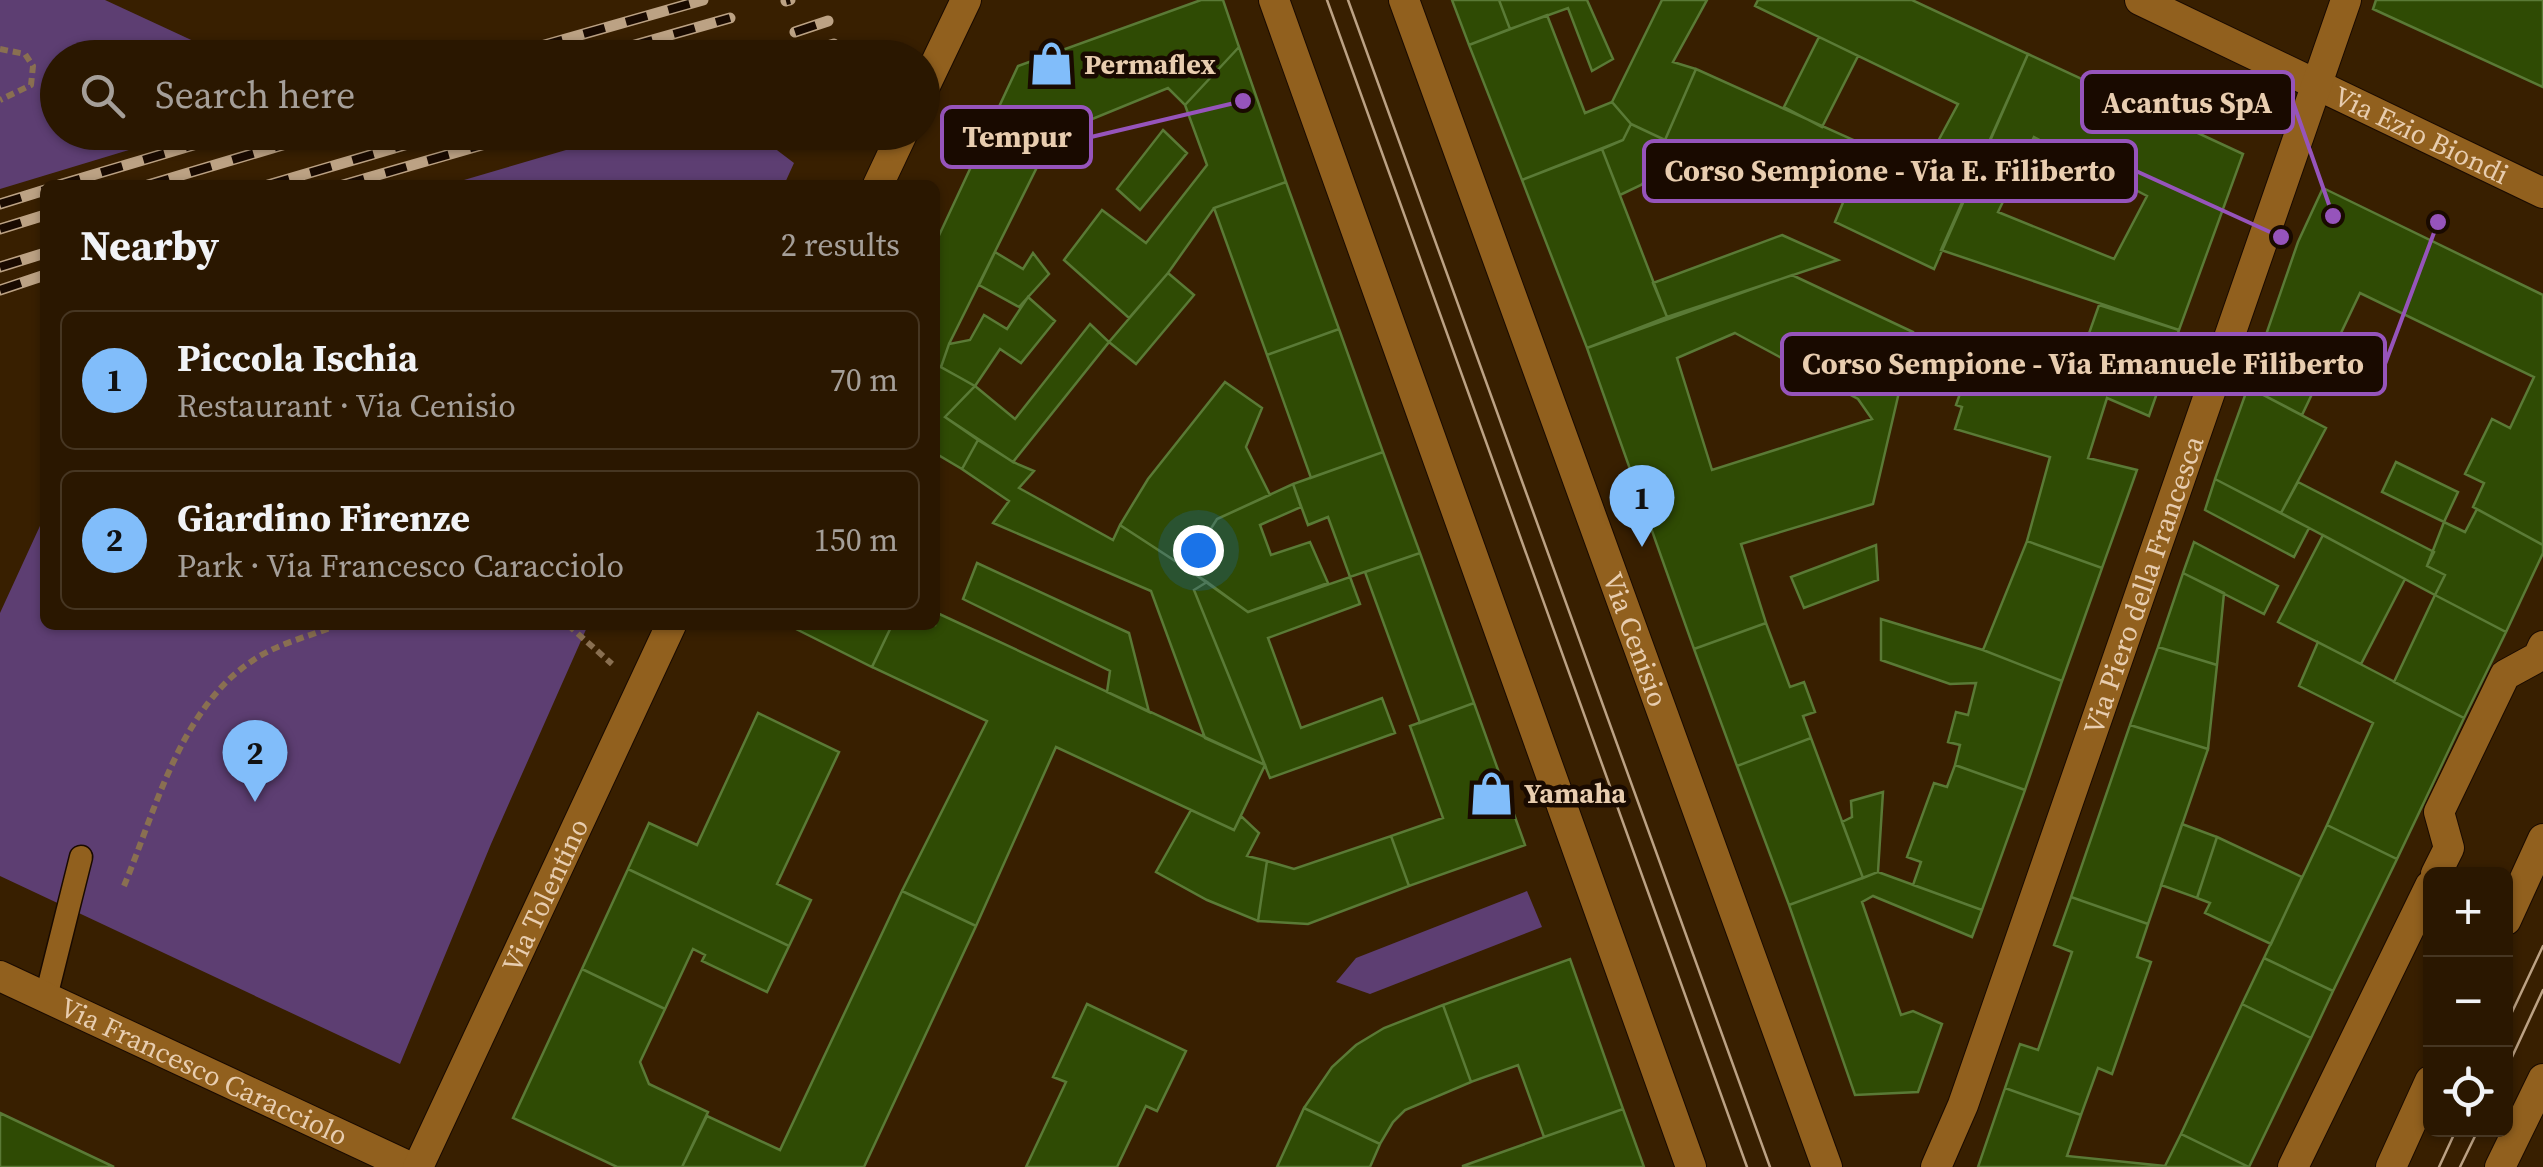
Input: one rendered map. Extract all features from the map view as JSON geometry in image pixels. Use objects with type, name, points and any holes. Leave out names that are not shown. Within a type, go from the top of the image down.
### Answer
[{"type":"street","points":[[940,54],[966,0]]},
{"type":"street","points":[[1274,0],[1692,1167]]},
{"type":"street","name":"Via Cenisio","points":[[1404,0],[1827,1167]]},
{"type":"street","name":"Via Ezio Biondi","points":[[2140,0],[2543,192]]},
{"type":"street","name":"Via Piero della Francesca","points":[[1936,1167],[1970,1087],[2346,0]]},
{"type":"street","points":[[880,180],[895,150]]},
{"type":"street","name":"Via Tolentino","points":[[414,1167],[669,630]]},
{"type":"street","points":[[2440,867],[2449,848],[2440,812],[2505,675],[2538,657],[2543,646]]},
{"type":"street","points":[[2513,905],[2543,839]]},
{"type":"street","points":[[2293,1167],[2423,900]]},
{"type":"street","name":"Via Francesco Caracciolo","points":[[0,976],[414,1167]]},
{"type":"street","points":[[2500,1167],[2543,1079]]},
{"type":"street","points":[[2391,1167],[2423,1096]]},
{"type":"lane","points":[[46,997],[81,857]]},
{"type":"path","points":[[0,50],[25,54],[33,66],[31,85],[0,100]]},
{"type":"path","points":[[124,886],[191,724],[223,682],[256,658],[326,630]]},
{"type":"path","points":[[574,630],[640,689]]},
{"type":"shaded area","points":[[0,0],[105,0],[191,40],[40,40],[40,150],[129,150],[0,189]]},
{"type":"shaded area","points":[[566,150],[777,150],[794,163],[786,180],[464,180]]},
{"type":"shaded area","points":[[40,526],[40,630],[586,630],[400,1064],[0,876],[0,613]]},
{"type":"shaded area","points":[[1527,891],[1542,927],[1370,994],[1336,982],[1356,958]]},
{"type":"building","points":[[1201,0],[1223,0],[1239,47],[1185,105],[1168,88],[1053,135],[941,367],[940,233],[1018,66]]},
{"type":"building","points":[[1452,0],[1499,0],[1510,29],[1469,45]]},
{"type":"building","points":[[1499,0],[1587,0],[1613,59],[1592,71],[1568,8],[1510,29]]},
{"type":"building","points":[[1662,0],[1707,0],[1673,62],[1696,69],[1665,140],[1631,124],[1612,102]]},
{"type":"building","points":[[1758,0],[1912,0],[2028,54],[1934,269],[1835,222],[1849,188],[1787,160],[1773,193],[1665,140],[1696,69],[1922,171],[1958,104],[1755,6]]},
{"type":"building","points":[[2376,0],[2543,0],[2543,87],[2373,9]]},
{"type":"building","points":[[1547,15],[1585,113],[1612,102],[1631,124],[1623,140],[1522,180],[1469,45]]},
{"type":"building","points":[[1819,37],[1858,56],[1822,127],[1784,107]]},
{"type":"building","points":[[1239,47],[1286,182],[1214,208],[1168,273],[1129,318],[1064,260],[1102,210],[1146,243],[1207,165],[1185,105]]},
{"type":"building","points":[[2028,54],[2243,154],[2179,330],[1941,250]],"holes":[[[2034,137],[2147,196],[2114,259],[1998,212]]]},
{"type":"building","points":[[1631,124],[1665,140],[1658,167],[1641,185],[1620,195],[1602,149],[1623,140]]},
{"type":"building","points":[[1163,130],[1187,153],[1140,210],[1117,189]]},
{"type":"building","points":[[1602,149],[1667,317],[1587,348],[1522,180]]},
{"type":"building","points":[[1286,182],[1339,329],[1267,355],[1214,208]]},
{"type":"building","points":[[2323,188],[2543,295],[2543,545],[2473,507],[2484,483],[2465,474],[2492,419],[2510,428],[2534,377],[2360,293],[2302,415],[2248,387],[2298,242]]},
{"type":"building","points":[[1782,235],[1838,260],[1667,317],[1653,283]]},
{"type":"building","points":[[995,252],[1023,269],[1033,253],[1049,274],[1019,307],[979,285]]},
{"type":"building","points":[[1168,273],[1194,295],[1136,364],[1109,342]]},
{"type":"building","points":[[1792,275],[1913,332],[1873,504],[1741,544],[1766,623],[1694,649],[1587,348]],"holes":[[[1735,333],[1858,399],[1872,419],[1712,470],[1677,358]]]},
{"type":"building","points":[[1028,297],[1055,321],[1021,363],[1000,349],[975,386],[941,367],[949,344],[970,340],[984,315],[1007,329]]},
{"type":"building","points":[[2099,305],[2179,330],[2149,416],[2107,398],[2088,458],[2137,470],[2102,568],[2027,541],[2050,457],[1955,429],[1962,407],[1956,405],[1972,359],[1977,361],[1984,340],[2014,352],[2019,337],[2080,359]]},
{"type":"building","points":[[1090,324],[1109,342],[1013,462],[945,417],[975,386],[1015,419]]},
{"type":"building","points":[[1339,329],[1383,452],[1311,478],[1267,355]]},
{"type":"building","points":[[940,367],[975,386],[945,417],[978,440],[962,469],[940,456]]},
{"type":"building","points":[[1225,382],[1262,408],[1246,447],[1270,495],[1217,519],[1186,568],[1120,525],[1148,479]]},
{"type":"building","points":[[2248,387],[2326,428],[2281,513],[2215,479]]},
{"type":"building","points":[[978,440],[1034,471],[1019,488],[1113,540],[1120,525],[1207,582],[1194,590],[1265,765],[1205,738],[1151,591],[993,523],[1009,501],[962,469]]},
{"type":"building","points":[[1383,452],[1420,553],[1350,577],[1328,517],[1308,525],[1293,484]]},
{"type":"building","points":[[2396,462],[2458,492],[2444,522],[2382,492]]},
{"type":"building","points":[[2215,479],[2309,528],[2294,557],[2205,510]]},
{"type":"building","points":[[2298,482],[2434,552],[2427,566],[2445,575],[2435,595],[2281,513]]},
{"type":"building","points":[[1293,484],[1301,507],[1260,525],[1271,555],[1310,542],[1328,583],[1248,612],[1186,568],[1217,519]]},
{"type":"building","points":[[2477,509],[2543,545],[2543,553],[2506,632],[2435,595],[2445,575],[2427,566],[2444,522],[2465,532]]},
{"type":"building","points":[[2323,535],[2405,579],[2361,664],[2278,622]]},
{"type":"building","points":[[2027,541],[2102,568],[2062,681],[1983,650]]},
{"type":"building","points":[[2194,542],[2278,586],[2264,614],[2183,573]]},
{"type":"building","points":[[1876,545],[1878,580],[1804,608],[1791,577]]},
{"type":"building","points":[[1420,553],[1474,703],[1420,723],[1365,572]]},
{"type":"building","points":[[977,563],[1129,633],[1149,712],[1107,692],[1110,671],[963,599]]},
{"type":"building","points":[[2183,573],[2224,593],[2217,665],[2158,647]]},
{"type":"building","points":[[1350,577],[1360,604],[1268,638],[1301,728],[1382,698],[1395,733],[1270,778],[1194,590],[1207,582],[1248,612]]},
{"type":"building","points":[[2435,595],[2506,632],[2464,718],[2394,682]]},
{"type":"building","points":[[940,614],[1265,765],[1234,830],[1056,747],[976,926],[902,891],[987,721],[872,667],[890,630],[940,630]]},
{"type":"building","points":[[1881,619],[1983,650],[2062,681],[2025,790],[1955,765],[1960,745],[1948,742],[1956,712],[1968,715],[1976,683],[1950,684],[1881,660]]},
{"type":"building","points":[[1766,623],[1790,687],[1804,682],[1815,712],[1803,716],[1811,738],[1737,766],[1694,649]]},
{"type":"building","points":[[798,630],[890,630],[872,667]]},
{"type":"building","points":[[2318,642],[2464,718],[2397,859],[2327,825],[2373,723],[2299,686]]},
{"type":"building","points":[[2158,647],[2217,665],[2208,749],[2130,725]]},
{"type":"building","points":[[1474,703],[1525,845],[1409,886],[1391,836],[1443,818],[1410,726]]},
{"type":"building","points":[[758,713],[839,752],[777,884],[811,900],[789,946],[628,869],[649,823],[697,845]]},
{"type":"building","points":[[2130,725],[2208,749],[2148,924],[2071,897]]},
{"type":"building","points":[[1811,738],[1863,878],[1789,905],[1737,766]]},
{"type":"building","points":[[1955,765],[2025,790],[1982,910],[1913,885],[1921,862],[1907,857],[1934,783],[1947,787]]},
{"type":"building","points":[[1883,792],[1878,872],[1863,878],[1842,822],[1852,817],[1851,801]]},
{"type":"building","points":[[1191,810],[1234,830],[1241,816],[1259,833],[1247,856],[1267,861],[1258,921],[1207,900],[1156,872]]},
{"type":"building","points":[[2182,824],[2217,837],[2197,898],[2161,885]]},
{"type":"building","points":[[2327,825],[2397,859],[2333,991],[2264,958]]},
{"type":"building","points":[[1391,836],[1409,886],[1308,924],[1258,921],[1267,861],[1294,869]]},
{"type":"building","points":[[2217,837],[2302,877],[2271,944],[2205,913],[2210,903],[2197,898]]},
{"type":"building","points":[[628,869],[789,946],[767,992],[702,961],[705,955],[693,949],[665,1009],[582,969]]},
{"type":"building","points":[[1878,872],[1982,910],[1972,937],[1873,896],[1862,902],[1901,1015],[1913,1011],[1942,1024],[1918,1092],[1855,1095],[1789,905]]},
{"type":"building","points":[[902,891],[976,926],[864,1167],[682,1167],[707,1116],[780,1150]]},
{"type":"building","points":[[2071,897],[2148,924],[2137,957],[2151,962],[2112,1074],[2098,1068],[2081,1115],[2005,1088],[2020,1044],[2038,1050],[2072,952],[2054,945]]},
{"type":"building","points":[[2264,958],[2333,991],[2311,1038],[2242,1004]]},
{"type":"building","points":[[1570,959],[1623,1109],[1544,1137],[1518,1065],[1471,1082],[1443,1005]]},
{"type":"building","points":[[582,969],[665,1009],[640,1062],[649,1084],[708,1112],[682,1167],[617,1167],[513,1118]]},
{"type":"building","points":[[1087,1004],[1186,1051],[1157,1111],[1146,1106],[1117,1167],[1026,1167],[1066,1082],[1053,1077]]},
{"type":"building","points":[[2242,1004],[2311,1038],[2249,1167],[2181,1134]]},
{"type":"building","points":[[1443,1005],[1471,1082],[1405,1110],[1380,1144],[1304,1108],[1332,1067],[1356,1045],[1384,1028]]},
{"type":"building","points":[[2005,1088],[2081,1115],[2067,1156],[2165,1166],[2181,1134],[2249,1167],[1978,1167]]},
{"type":"building","points":[[1304,1108],[1380,1144],[1370,1167],[1277,1167]]},
{"type":"building","points":[[1623,1109],[1644,1167],[1463,1167],[1463,1166]]},
{"type":"building","points":[[0,1113],[114,1167],[0,1167]]},
{"type":"tram line","points":[[1327,0],[1747,1167]]},
{"type":"tram line","points":[[1348,0],[1770,1167]]},
{"type":"tram line","points":[[2513,1010],[2543,946]]},
{"type":"tram line","points":[[2513,1055],[2543,990]]},
{"type":"tram line","points":[[2439,1167],[2453,1137]]},
{"type":"tram line","points":[[2460,1167],[2475,1137]]},
{"type":"railway","points":[[562,40],[703,0]]},
{"type":"railway","points":[[786,1],[790,0]]},
{"type":"railway","points":[[652,40],[730,18]]},
{"type":"railway","points":[[795,32],[828,21]]},
{"type":"railway","points":[[76,180],[177,150]]},
{"type":"railway","points":[[165,180],[266,150]]},
{"type":"railway","points":[[285,180],[388,150]]},
{"type":"railway","points":[[360,180],[465,150]]},
{"type":"railway","points":[[0,204],[40,192]]},
{"type":"railway","points":[[0,229],[40,217]]},
{"type":"railway","points":[[0,267],[40,255]]},
{"type":"railway","points":[[0,290],[40,277]]},
{"type":"place","name":"Permaflex","points":[[1051,64]]},
{"type":"place","name":"Tempur","points":[[1243,101]]},
{"type":"place","name":"Acantus SpA","points":[[2333,216]]},
{"type":"place","name":"Corso Sempione - Via Emanuele Filiberto","points":[[2438,222]]},
{"type":"place","name":"Corso Sempione - Via E. Filiberto","points":[[2281,237]]},
{"type":"place","name":"Piccola Ischia","points":[[1642,547]]},
{"type":"place","name":"Yamaha","points":[[1491,793]]},
{"type":"place","name":"Giardino Firenze","points":[[255,802]]}]
